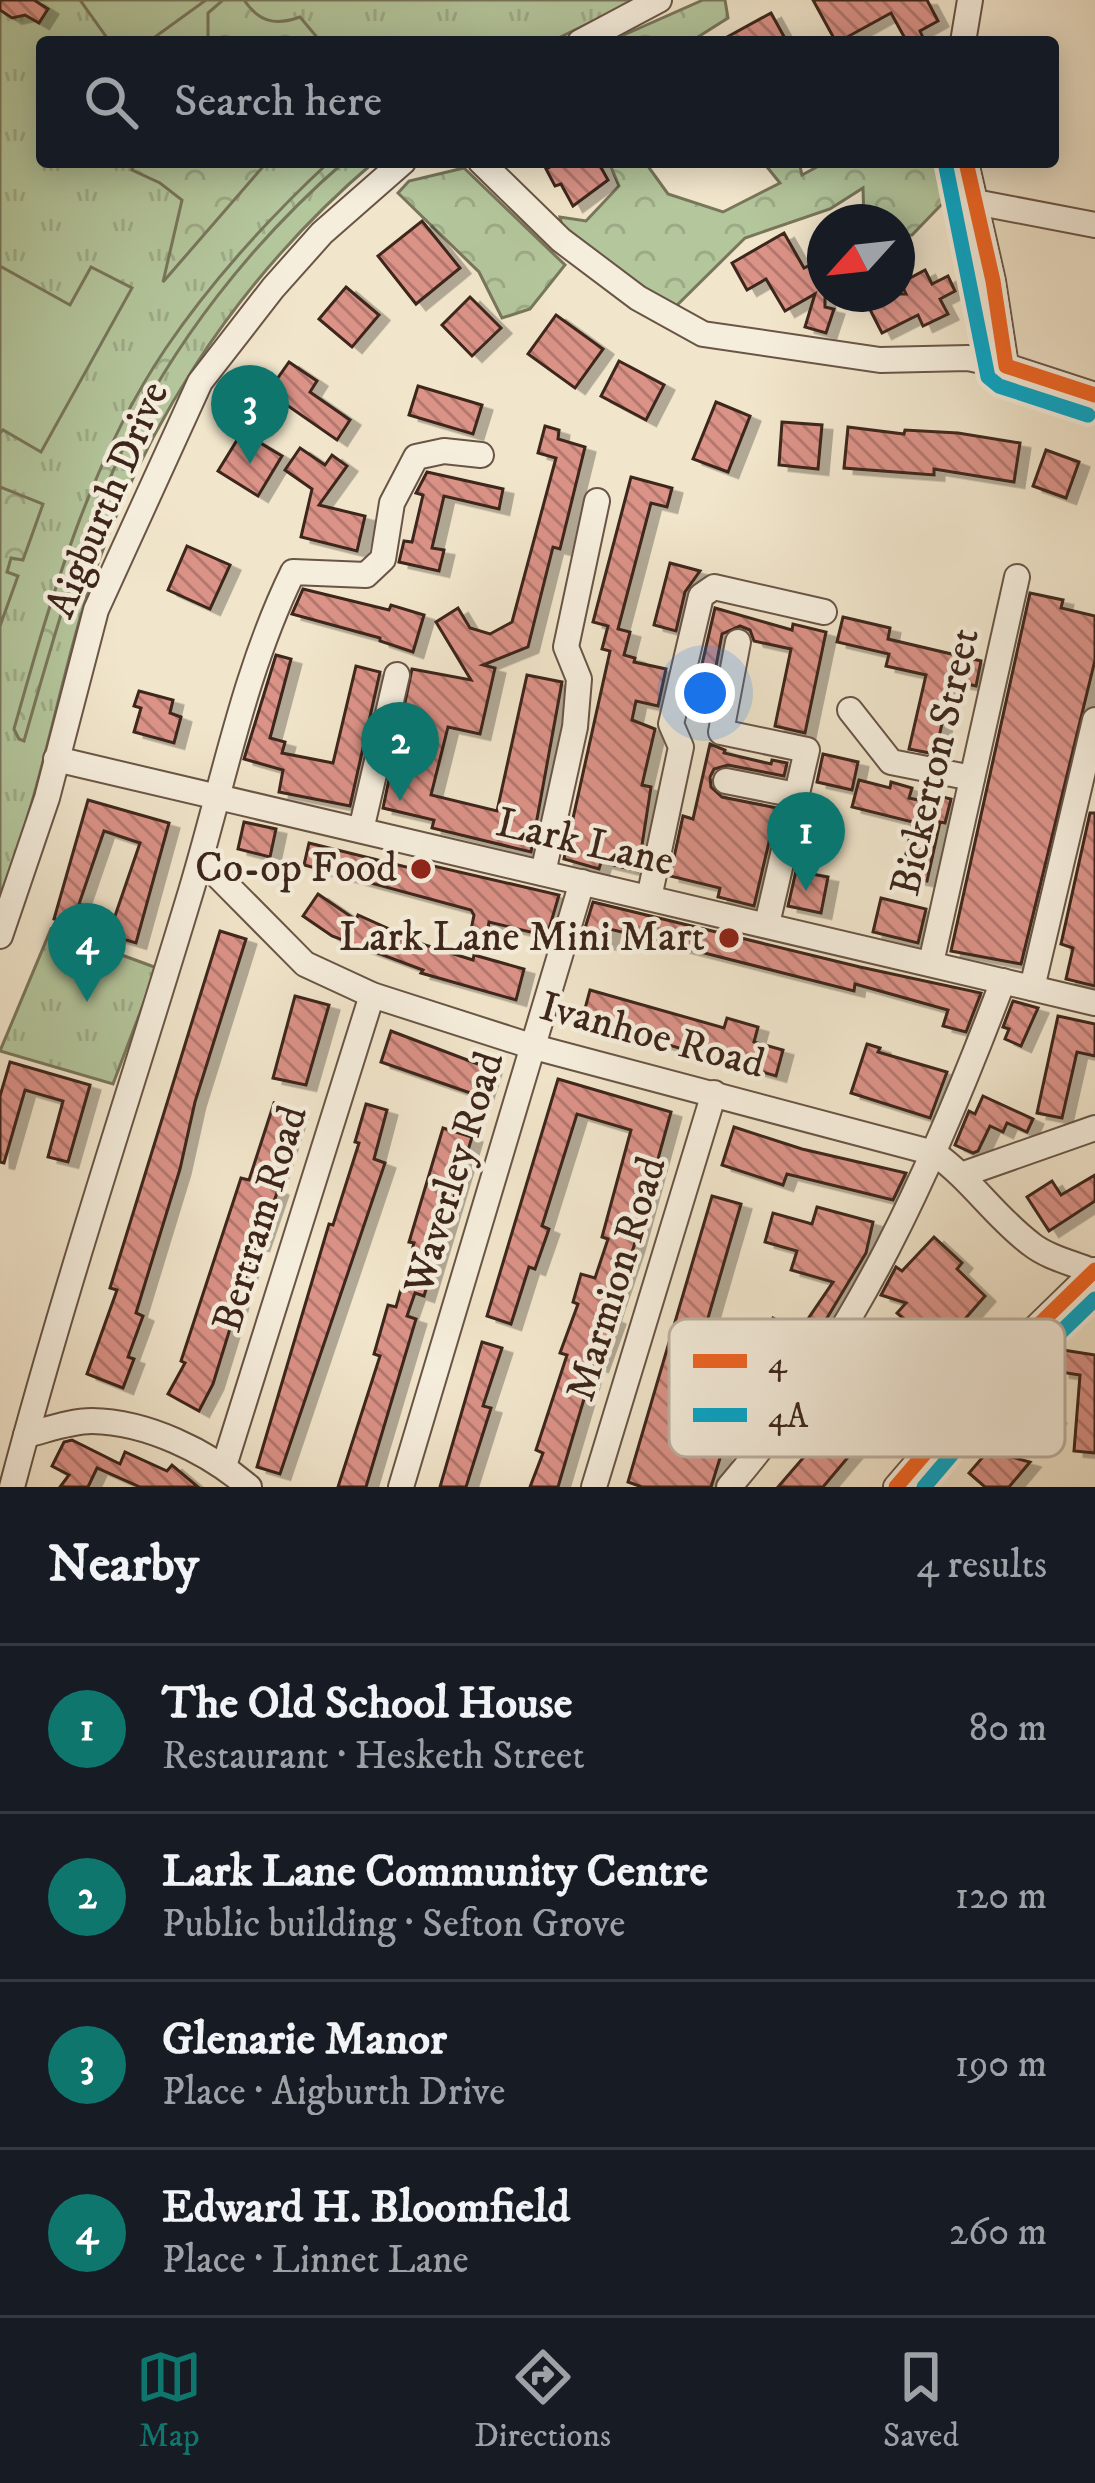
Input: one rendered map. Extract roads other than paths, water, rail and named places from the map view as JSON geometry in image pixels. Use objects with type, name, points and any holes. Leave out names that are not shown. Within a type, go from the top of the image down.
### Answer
[{"type":"street","points":[[591,36],[659,0]]},
{"type":"street","points":[[964,36],[970,0]]},
{"type":"street","name":"Aigburth Drive","points":[[0,935],[47,798],[96,610],[200,382],[322,233],[396,168]]},
{"type":"street","points":[[487,168],[561,241],[638,298],[703,334],[880,360],[968,358],[1095,395]]},
{"type":"street","points":[[967,168],[1006,366]]},
{"type":"street","points":[[975,202],[1095,225]]},
{"type":"street","points":[[12,1487],[219,799],[248,678],[293,572],[367,574],[383,559],[392,503],[416,457],[444,451],[481,455]]},
{"type":"street","points":[[543,873],[575,728],[579,680],[566,647],[597,501]]},
{"type":"street","name":"Bickerton Street","points":[[931,963],[1017,577]]},
{"type":"street","points":[[649,898],[681,747],[671,724],[701,596],[714,587],[824,612]]},
{"type":"street","points":[[738,642],[721,732],[807,750],[767,923]]},
{"type":"street","points":[[361,830],[397,675]]},
{"type":"street","points":[[836,732],[854,702],[891,762],[972,778]]},
{"type":"street","points":[[1032,988],[1095,720]]},
{"type":"street","name":"Lark Lane","points":[[56,759],[1095,1003]]},
{"type":"street","points":[[726,781],[796,795]]},
{"type":"street","name":"Ivanhoe Road","points":[[201,859],[305,964],[372,995],[534,1047],[934,1153],[964,1174],[1000,1218],[1035,1248],[1093,1271]]},
{"type":"street","name":"Waverley Road","points":[[401,1487],[582,882]]},
{"type":"street","points":[[851,1319],[934,1153],[1003,981]]},
{"type":"street","name":"Bertram Road","points":[[224,1466],[372,995]]},
{"type":"street","name":"Marmion Road","points":[[594,1487],[714,1093]]},
{"type":"street","points":[[964,1174],[1095,1128]]},
{"type":"street","points":[[1045,1319],[1093,1271]]},
{"type":"street","points":[[26,1435],[87,1420],[136,1425],[224,1466],[249,1487]]},
{"type":"street","points":[[729,1487],[753,1457]]},
{"type":"street","points":[[896,1487],[922,1457]]},
{"type":"place","name":"Glenarie Manor","points":[[250,464]]},
{"type":"place","name":"Lark Lane Community Centre","points":[[400,801]]},
{"type":"place","name":"Co-op Food","points":[[421,869]]},
{"type":"place","name":"The Old School House","points":[[806,891]]},
{"type":"place","name":"Lark Lane Mini Mart","points":[[729,938]]},
{"type":"place","name":"Edward H. Bloomfield","points":[[87,1002]]}]
